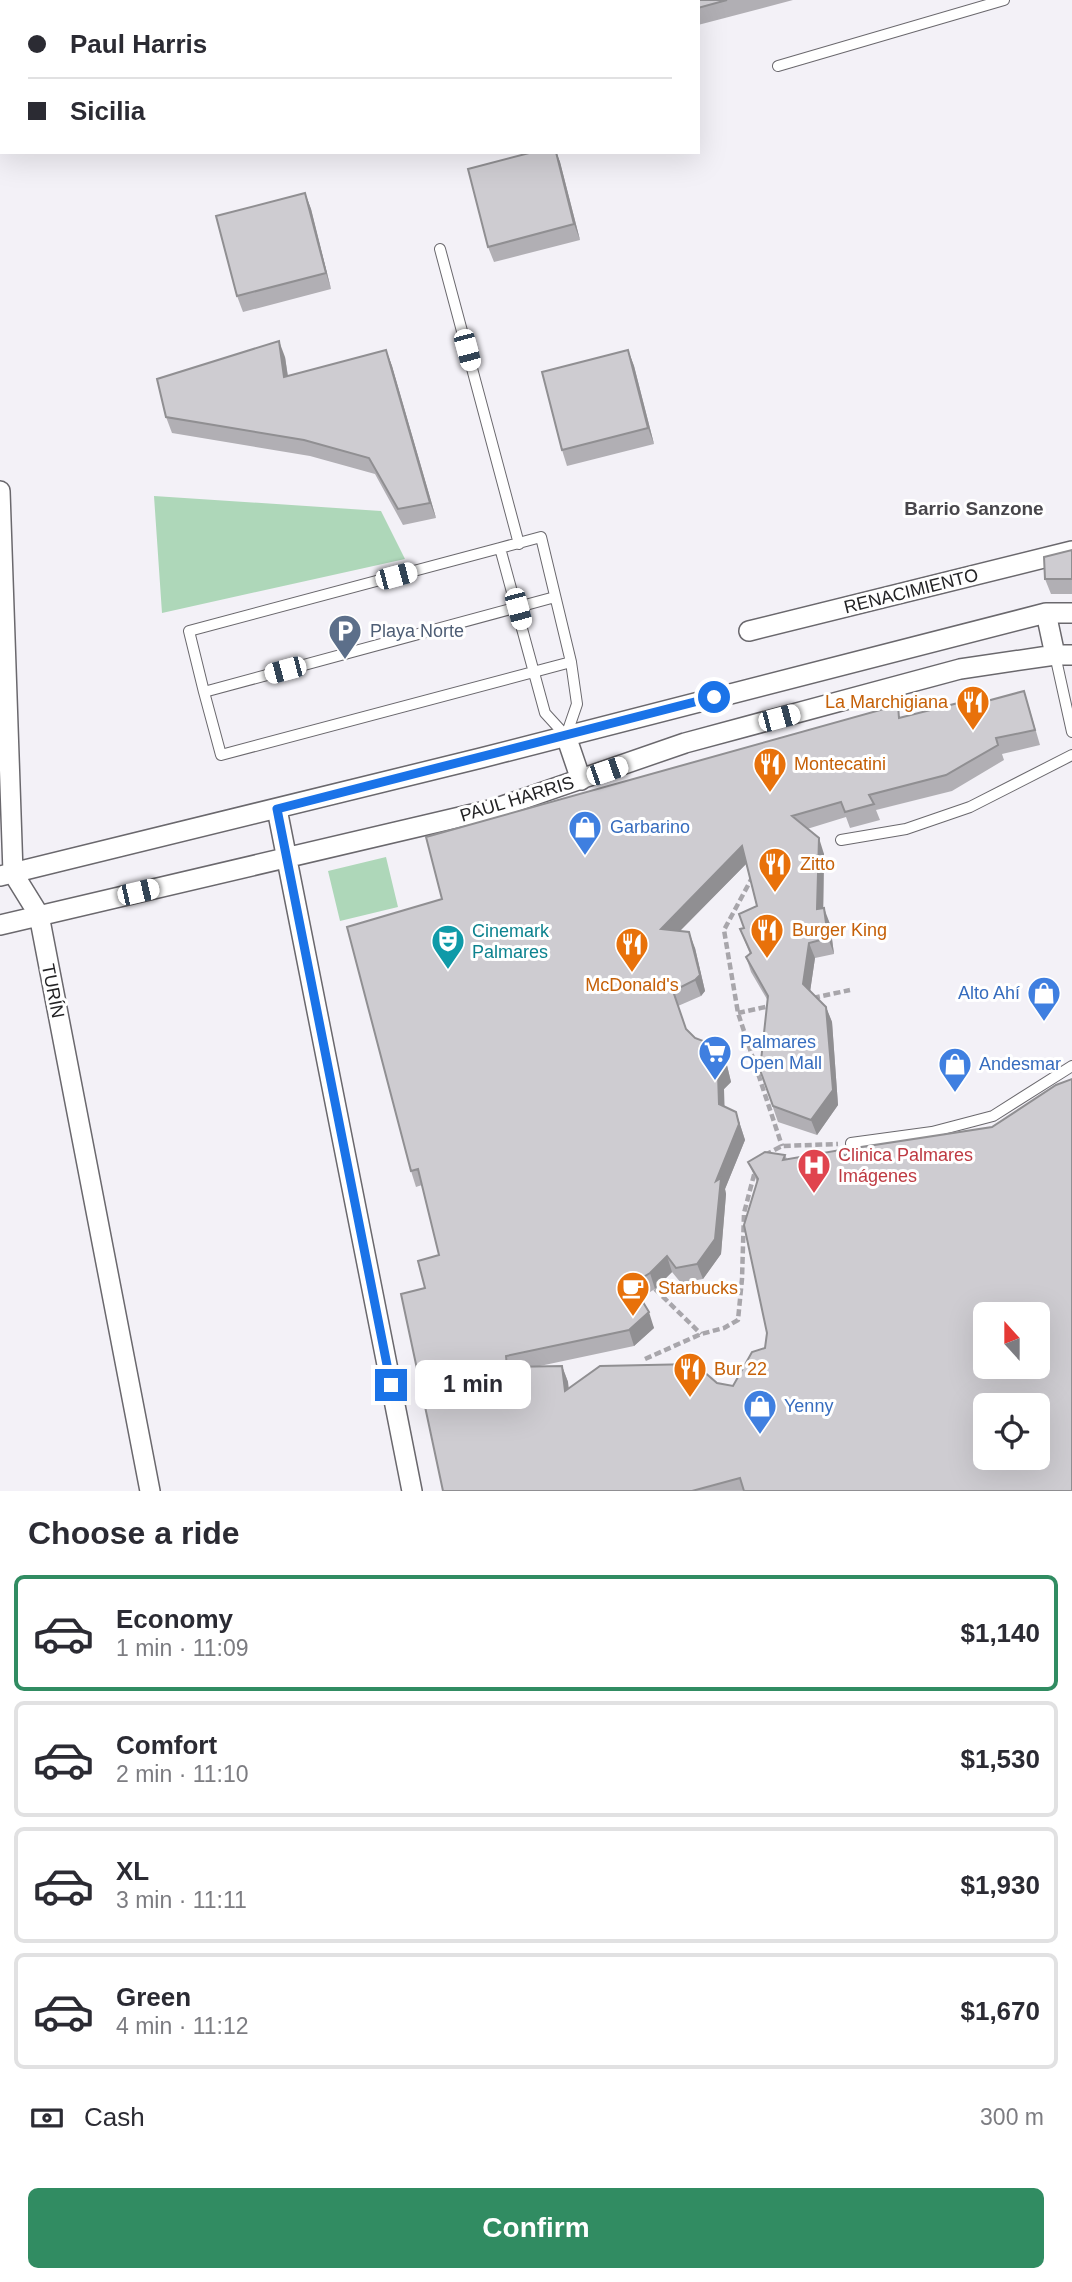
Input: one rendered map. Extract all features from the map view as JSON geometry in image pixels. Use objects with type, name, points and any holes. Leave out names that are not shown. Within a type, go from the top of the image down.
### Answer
[{"type":"street","name":"TURÍN","points":[[0,491],[6,874],[39,915],[150,1491]]},
{"type":"street","name":"RENACIMIENTO","points":[[750,631],[1072,551]]},
{"type":"street","points":[[6,874],[277,809],[1046,613],[1072,613]]},
{"type":"street","points":[[1046,613],[1063,655]]},
{"type":"street","name":"PAUL HARRIS","points":[[0,925],[494,810],[685,743],[960,669],[1063,655]]},
{"type":"street","points":[[566,736],[581,780]]},
{"type":"street","points":[[277,809],[412,1491]]},
{"type":"lane","points":[[778,66],[1004,0]]},
{"type":"lane","points":[[440,249],[519,544]]},
{"type":"lane","points":[[500,548],[518,609],[534,672],[545,713],[566,736],[577,704],[571,662],[541,537],[189,631],[221,755],[534,672],[571,662]]},
{"type":"lane","points":[[204,692],[555,597]]},
{"type":"lane","points":[[1063,655],[1072,733]]},
{"type":"lane","points":[[841,840],[906,829],[970,807],[1072,755]]},
{"type":"lane","points":[[853,1164],[851,1143],[932,1132],[993,1116],[1072,1066]]},
{"type":"path","points":[[754,874],[724,930],[738,1013],[782,1146]]},
{"type":"path","points":[[800,1000],[850,990]]},
{"type":"path","points":[[738,1013],[775,1005]]},
{"type":"path","points":[[762,1160],[767,1152],[782,1146],[851,1143]]},
{"type":"path","points":[[645,1359],[738,1320],[744,1213],[756,1168]]},
{"type":"path","points":[[656,1289],[701,1334]]},
{"type":"green space","points":[[154,496],[381,511],[405,559],[162,613]]},
{"type":"green space","points":[[386,857],[398,907],[340,921],[328,871]]},
{"type":"building","points":[[700,0],[727,0],[700,7]]},
{"type":"building","points":[[525,154],[556,154],[574,224],[488,247],[468,169]]},
{"type":"building","points":[[305,193],[326,273],[237,296],[216,216]]},
{"type":"building","points":[[279,341],[284,377],[386,350],[430,503],[398,509],[369,458],[304,440],[166,417],[157,379]]},
{"type":"building","points":[[628,350],[648,428],[562,450],[542,372]]},
{"type":"building","points":[[1072,550],[1072,579],[1045,579],[1044,557]]},
{"type":"building","name":"Palmares Open Mall","points":[[1024,691],[1035,730],[996,738],[998,745],[946,775],[869,795],[874,804],[845,812],[841,802],[792,816],[819,838],[817,909],[824,908],[828,938],[809,943],[803,984],[826,1007],[833,1090],[811,1120],[773,1106],[760,1070],[768,996],[746,957],[751,953],[740,929],[744,928],[739,914],[757,906],[742,846],[661,929],[689,932],[700,975],[673,991],[686,1029],[695,1038],[708,1043],[720,1041],[726,1067],[718,1073],[719,1104],[736,1112],[739,1124],[716,1181],[721,1178],[715,1239],[697,1264],[676,1268],[667,1256],[650,1273],[632,1284],[649,1312],[629,1330],[506,1356],[507,1367],[562,1366],[565,1391],[600,1366],[695,1364],[717,1383],[733,1386],[752,1352],[765,1348],[767,1333],[744,1225],[758,1179],[748,1162],[765,1152],[785,1155],[783,1160],[840,1150],[849,1156],[855,1148],[992,1127],[1056,1085],[1072,1079],[1072,1491],[744,1491],[740,1478],[692,1491],[443,1491],[401,1294],[425,1288],[418,1261],[439,1255],[418,1169],[411,1171],[347,927],[442,899],[426,837],[898,705],[899,718],[970,700],[972,705]]},
{"type":"place","name":"Playa Norte","points":[[345,661]]},
{"type":"place","name":"La Marchigiana","points":[[973,732]]},
{"type":"place","name":"Montecatini","points":[[770,794]]},
{"type":"place","name":"Garbarino","points":[[585,857]]},
{"type":"place","name":"Zitto","points":[[775,894]]},
{"type":"place","name":"Burger King","points":[[767,960]]},
{"type":"place","name":"Cinemark Palmares","points":[[448,971]]},
{"type":"place","name":"McDonald's","points":[[632,974]]},
{"type":"place","name":"Alto Ahí","points":[[1044,1023]]},
{"type":"place","name":"Palmares Open Mall","points":[[715,1082]]},
{"type":"place","name":"Andesmar","points":[[955,1094]]},
{"type":"place","name":"Clinica Palmares Imágenes","points":[[814,1195]]},
{"type":"place","name":"Starbucks","points":[[633,1318]]},
{"type":"place","name":"Bur 22","points":[[690,1399]]},
{"type":"place","name":"Yenny","points":[[760,1436]]},
{"type":"district","name":"Barrio Sanzone","points":[[974,508]]},
{"type":"route","points":[[391,1385],[277,809],[714,697]]}]
